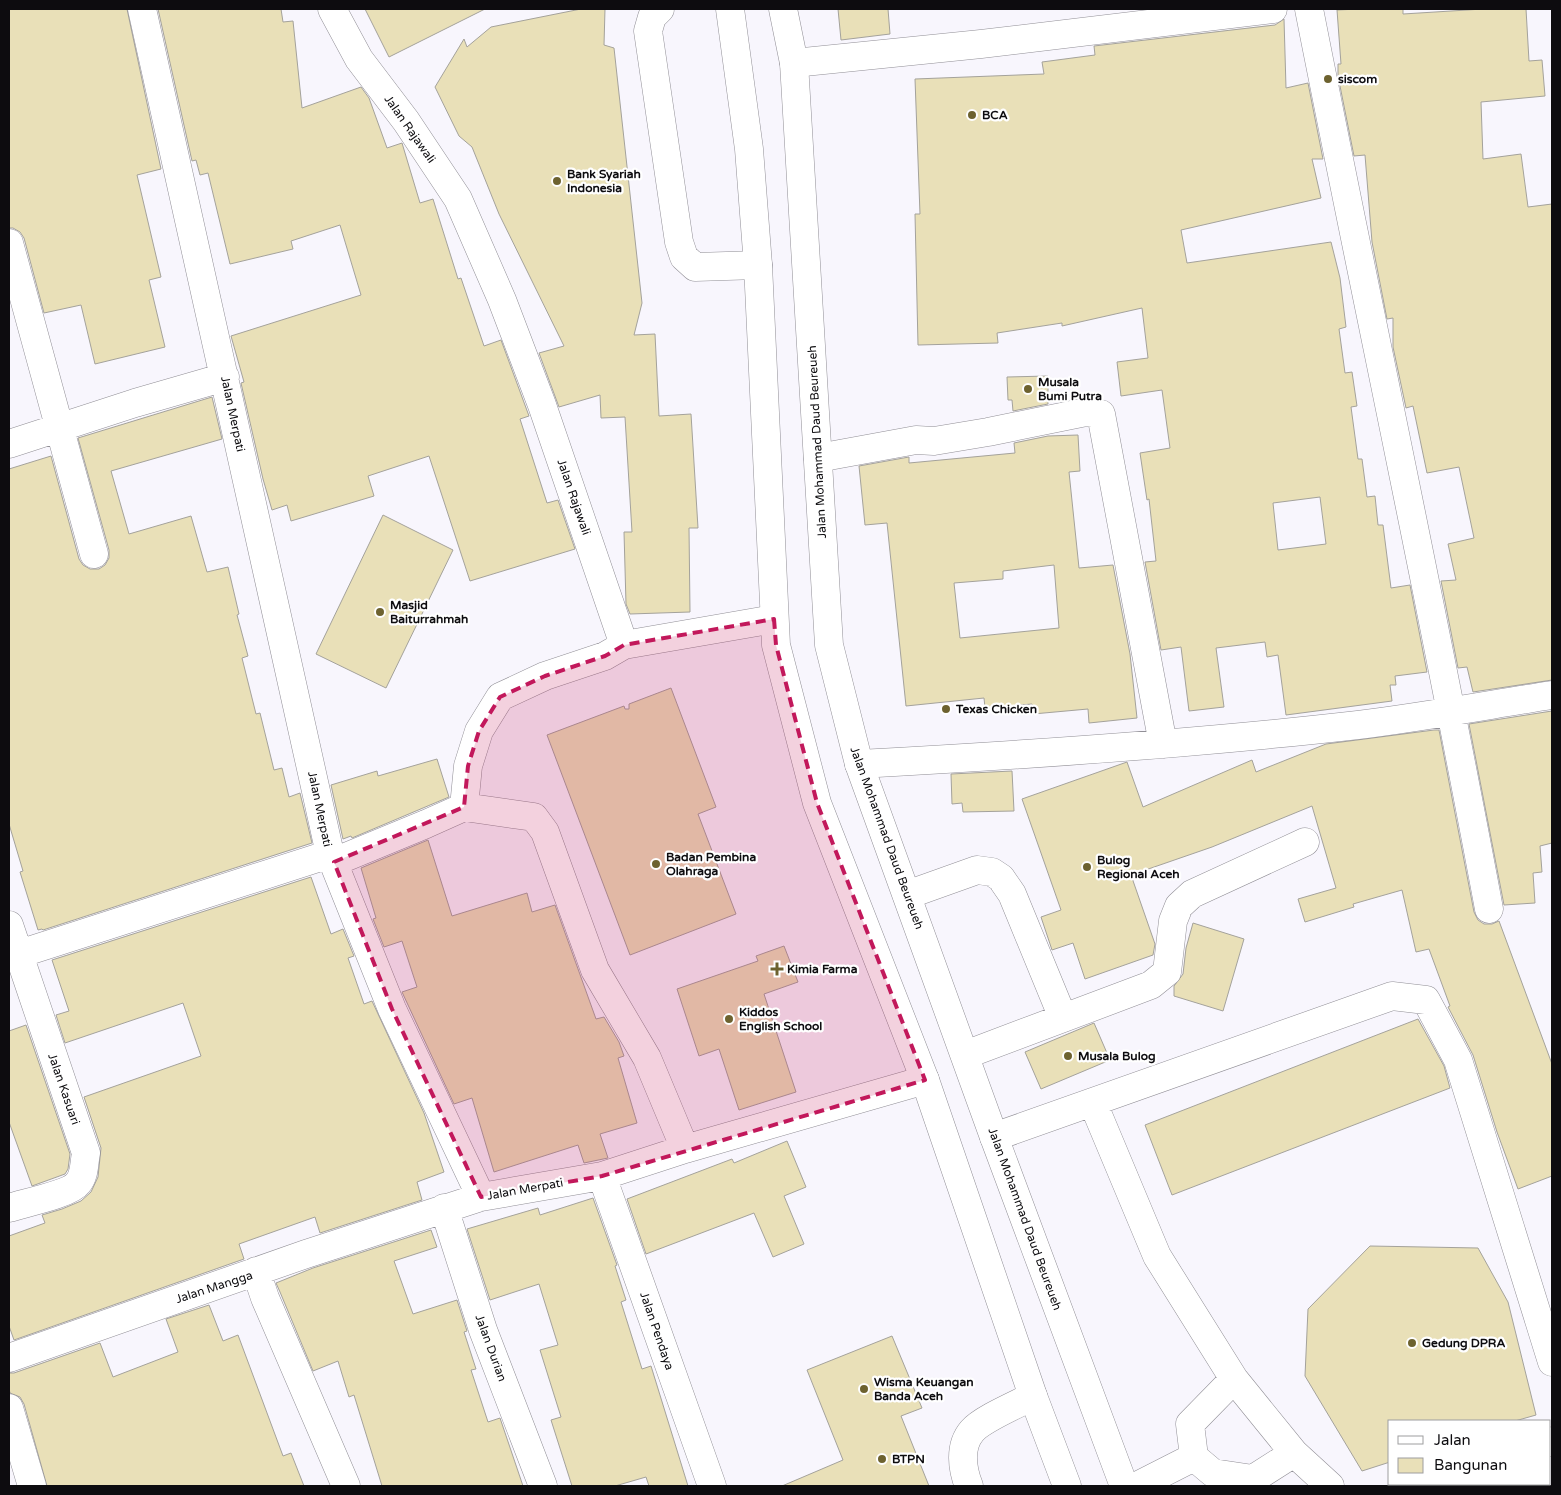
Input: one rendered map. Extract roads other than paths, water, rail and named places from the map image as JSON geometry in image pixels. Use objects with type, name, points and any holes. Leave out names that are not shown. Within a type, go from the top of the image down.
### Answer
[{"type":"main road","name":"Jalan Merpati","points":[[142,9],[332,858],[392,1009],[481,1197],[602,1176],[685,1149],[925,1080]]},
{"type":"main road","name":"Jalan Rajawali","points":[[332,9],[360,59],[406,121],[458,199],[502,300],[542,405],[624,645]]},
{"type":"main road","points":[[660,9],[652,17],[648,31],[679,242],[684,257],[696,267],[758,265]]},
{"type":"main road","points":[[730,9],[749,149],[758,265],[776,645],[817,803],[925,1080],[1033,1396],[1067,1486]]},
{"type":"main road","name":"Jalan Mohammad Daud Beureueh","points":[[784,9],[794,63],[829,645],[859,764],[994,1138],[1124,1486]]},
{"type":"main road","points":[[794,63],[981,44],[1273,9]]},
{"type":"main road","points":[[1309,9],[1346,199],[1452,711],[1489,910]]},
{"type":"main road","points":[[9,243],[94,554]]},
{"type":"main road","points":[[9,444],[135,403],[225,377]]},
{"type":"main road","points":[[818,458],[916,440],[934,441],[988,432],[1086,412],[1102,414],[1163,744]]},
{"type":"main road","points":[[464,807],[468,766],[479,731],[500,697],[545,676],[605,656],[624,645],[774,619]]},
{"type":"main road","points":[[859,764],[1008,756],[1163,744],[1360,725],[1552,695]]},
{"type":"main road","points":[[19,954],[332,858],[426,824],[464,807],[534,817],[545,832],[595,970],[647,1058],[685,1149]]},
{"type":"main road","points":[[965,1055],[1151,984],[1167,972],[1173,921],[1179,906],[1192,894],[1306,842]]},
{"type":"main road","points":[[907,895],[977,870],[992,872],[1001,878],[1012,894],[1063,1018]]},
{"type":"main road","name":"Jalan Kasuari","points":[[9,925],[86,1152],[83,1174],[78,1183],[68,1190],[9,1208]]},
{"type":"main road","points":[[994,1138],[1392,996],[1426,1000],[1458,1060],[1552,1362]]},
{"type":"main road","points":[[1092,1103],[1157,1256],[1234,1379],[1294,1453],[1330,1486]]},
{"type":"main road","name":"Jalan Pendaya","points":[[602,1176],[712,1486]]},
{"type":"main road","points":[[256,1271],[481,1197]]},
{"type":"main road","name":"Jalan Durian","points":[[444,1208],[483,1330],[543,1486]]},
{"type":"main road","name":"Jalan Mangga","points":[[9,1358],[256,1271],[265,1298],[346,1486]]},
{"type":"main road","points":[[1234,1379],[1190,1424],[1194,1457],[1213,1473],[1253,1479],[1294,1453]]},
{"type":"main road","points":[[969,1486],[965,1476],[963,1455],[965,1443],[973,1430],[984,1422],[1033,1396]]},
{"type":"main road","points":[[9,1408],[32,1486]]},
{"type":"main road","points":[[1138,1486],[1194,1457]]},
{"type":"place","name":"siscom","points":[[1328,79]]},
{"type":"place","name":"BCA","points":[[972,115]]},
{"type":"place","name":"Bank Syariah Indonesia","points":[[557,181]]},
{"type":"place","name":"Musala Bumi Putra","points":[[1028,389]]},
{"type":"place","name":"Masjid Baiturrahmah","points":[[380,612]]},
{"type":"place","name":"Texas Chicken","points":[[946,709]]},
{"type":"place","name":"Badan Pembina Olahraga","points":[[656,864]]},
{"type":"place","name":"Bulog Regional Aceh","points":[[1087,867]]},
{"type":"place","name":"Kimia Farma","points":[[777,969]]},
{"type":"place","name":"Kiddos English School","points":[[729,1019]]},
{"type":"place","name":"Musala Bulog","points":[[1068,1056]]},
{"type":"place","name":"Gedung DPRA","points":[[1412,1343]]},
{"type":"place","name":"Wisma Keuangan Banda Aceh","points":[[864,1389]]},
{"type":"place","name":"BTPN","points":[[882,1459]]}]
